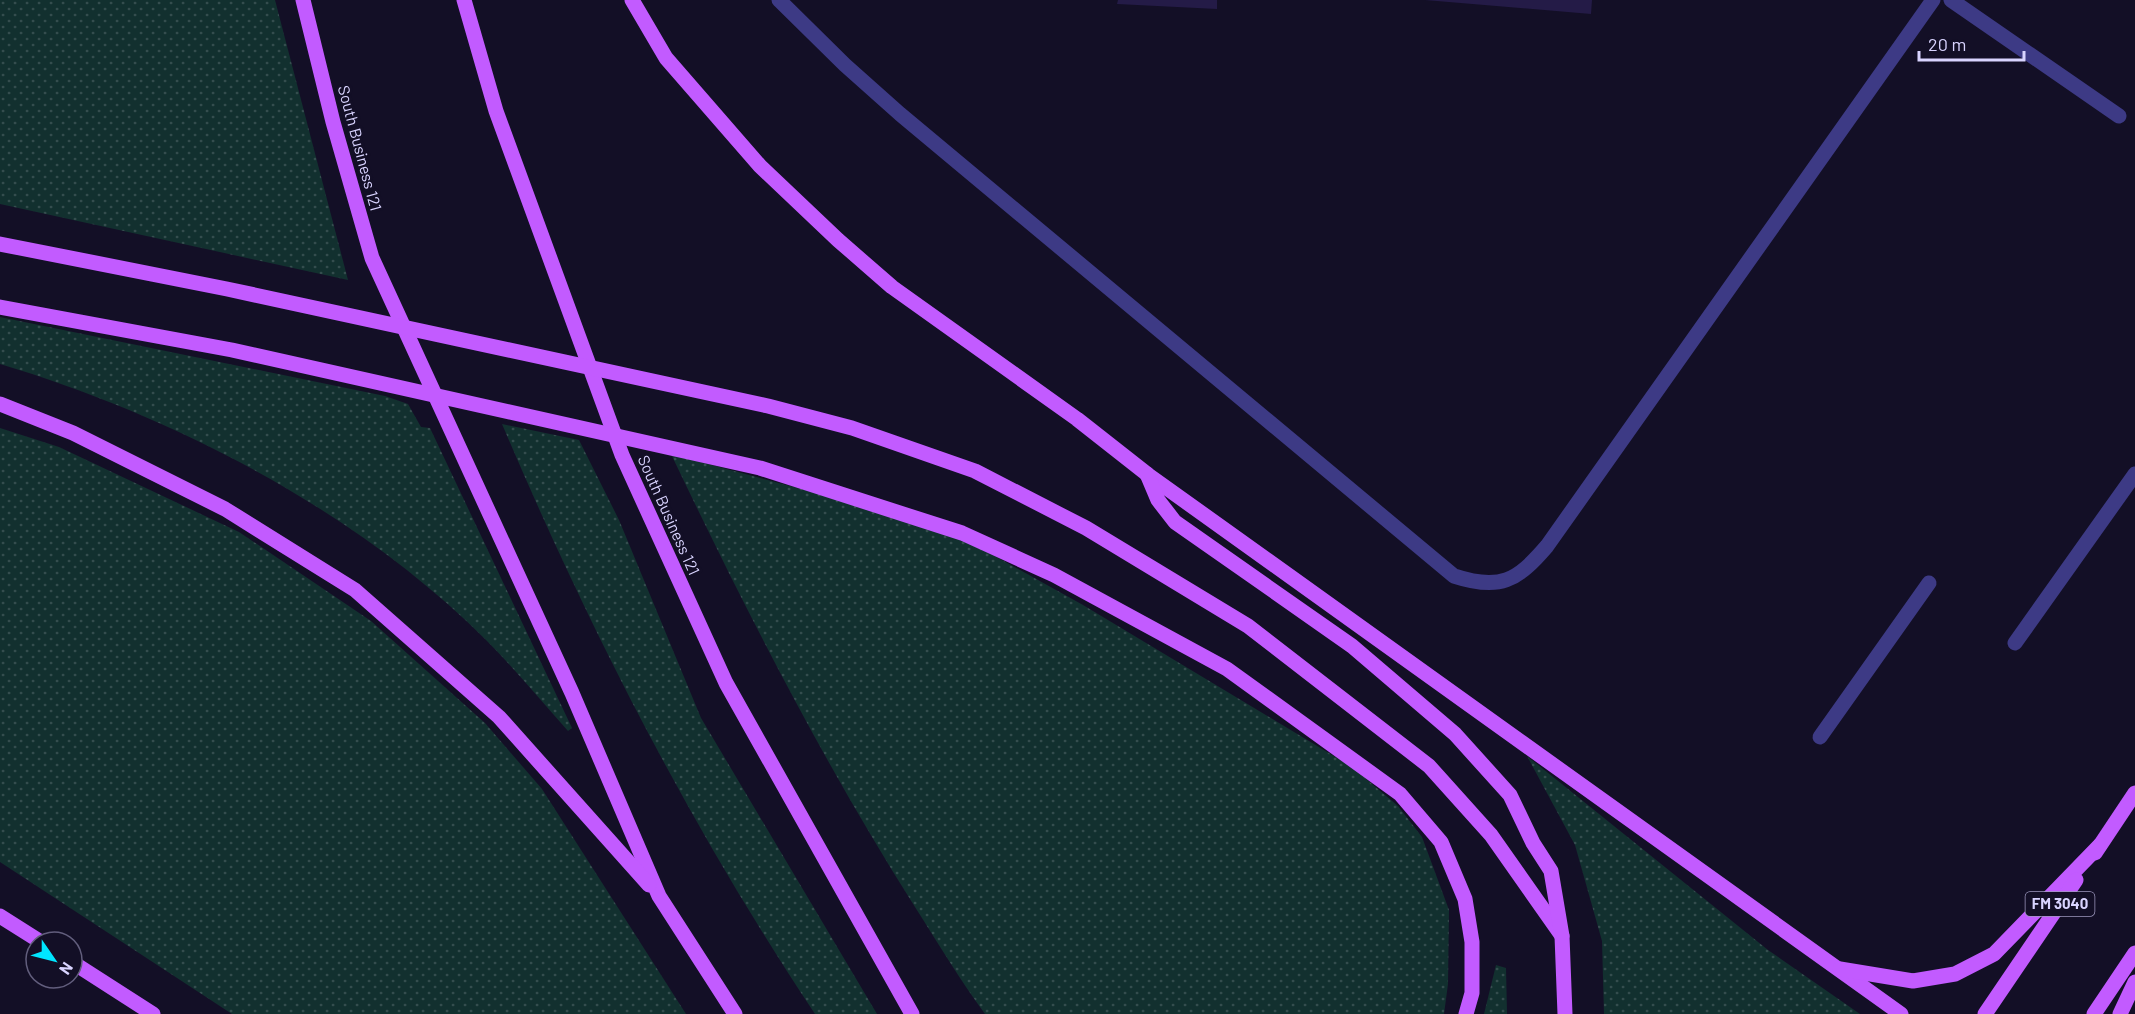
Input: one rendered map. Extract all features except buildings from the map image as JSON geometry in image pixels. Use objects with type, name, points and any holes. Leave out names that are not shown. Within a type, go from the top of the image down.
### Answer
[{"type":"main road","name":"South Business 121","points":[[303,0],[333,122],[372,258],[572,693],[659,896],[735,1014]]},
{"type":"main road","name":"South Business 121","points":[[464,0],[496,111],[622,455],[726,683],[912,1014]]},
{"type":"main road","points":[[632,0],[666,58],[760,166],[838,240],[892,287],[1077,419],[1147,474],[1900,1014]]},
{"type":"main road","points":[[0,244],[227,289],[768,406],[852,428],[975,471],[1086,528],[1248,626],[1430,766],[1491,836],[1563,936]]},
{"type":"main road","points":[[0,307],[232,350],[760,468],[962,533],[1054,575],[1227,669],[1400,794],[1441,842],[1465,899],[1472,942],[1472,993],[1466,1014]]},
{"type":"main road","points":[[0,404],[73,433],[225,509],[354,590],[499,717],[659,896]]},
{"type":"main road","points":[[1147,474],[1158,500],[1174,522],[1352,646],[1455,734],[1510,795],[1533,843],[1551,871],[1563,936],[1564,1014]]},
{"type":"main road","name":"FM 3040","points":[[1984,1014],[2135,793]]},
{"type":"main road","points":[[1838,969],[1913,981],[1955,974],[1994,954],[2100,845]]},
{"type":"main road","points":[[0,916],[24,931]]},
{"type":"main road","points":[[2094,1014],[2135,953]]},
{"type":"main road","points":[[84,970],[153,1014]]},
{"type":"main road","points":[[2120,1014],[2135,982]]},
{"type":"street","points":[[779,0],[845,65],[900,114],[1454,576],[1469,581],[1493,582],[1513,579],[1530,567],[1547,546],[1933,0]]},
{"type":"street","points":[[1951,0],[2119,116]]},
{"type":"street","points":[[2015,643],[2135,474]]},
{"type":"street","points":[[1820,737],[1929,583]]},
{"type":"green space","points":[[0,0],[275,0],[348,280],[0,204]]},
{"type":"green space","points":[[0,317],[385,396],[408,404],[421,427],[430,428],[572,728],[568,731],[497,651],[435,593],[380,550],[321,510],[260,473],[196,440],[66,385],[0,364]]},
{"type":"green space","points":[[502,424],[579,440],[619,520],[701,718],[877,1014],[815,1014],[770,944],[684,800],[645,726],[570,577]]},
{"type":"green space","points":[[0,428],[59,447],[239,532],[371,621],[485,723],[542,789],[686,1014],[232,1014],[0,862]]},
{"type":"green space","points":[[671,454],[809,491],[942,531],[993,555],[1083,605],[1352,767],[1398,806],[1422,837],[1449,910],[1448,984],[1444,1014],[985,1014],[949,961],[848,797],[756,627]]},
{"type":"green space","points":[[1527,756],[1768,950],[1860,1014],[1604,1014],[1602,941],[1575,845]]},
{"type":"green space","points":[[1496,965],[1506,968],[1507,1014],[1484,1014]]}]
